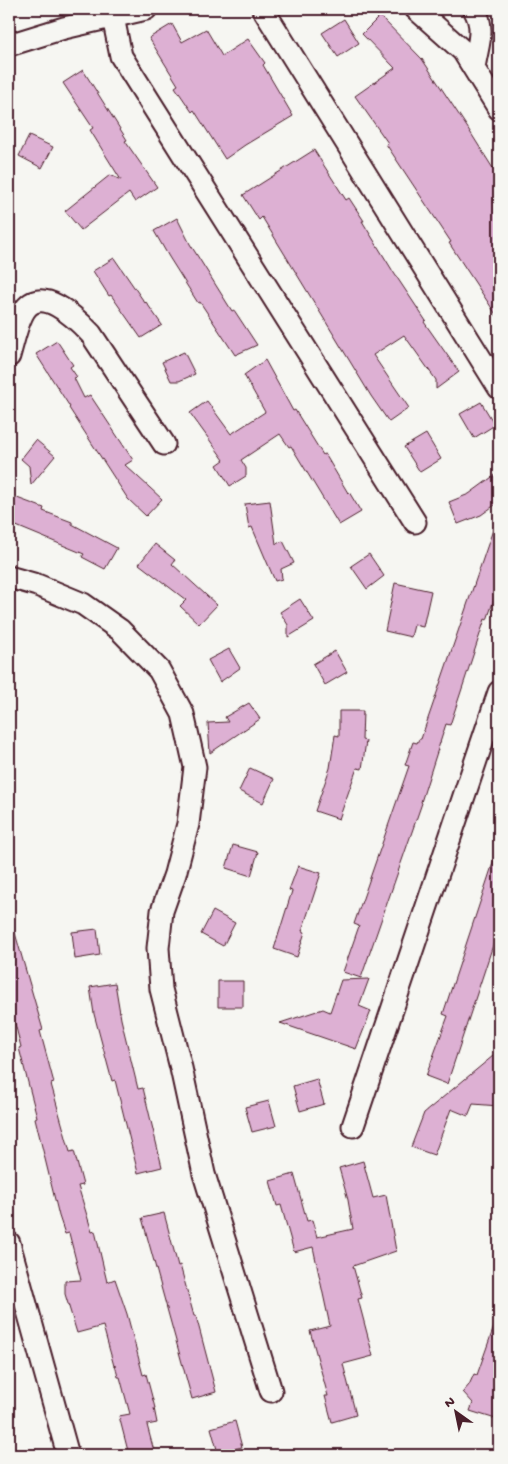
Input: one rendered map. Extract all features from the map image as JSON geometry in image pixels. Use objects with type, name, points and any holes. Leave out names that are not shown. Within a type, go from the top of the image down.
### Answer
[{"type":"street","points":[[9,45],[64,28],[146,9]]},
{"type":"street","points":[[263,9],[499,388]]},
{"type":"street","points":[[416,9],[463,51],[499,109]]},
{"type":"street","points":[[474,9],[478,16],[481,32],[474,68]]},
{"type":"street","points":[[113,17],[121,56],[415,522]]},
{"type":"street","points":[[9,356],[22,314],[28,306],[40,301],[62,308],[78,320],[91,334],[164,444]]},
{"type":"street","points":[[9,577],[36,585],[83,604],[120,630],[159,670],[184,714],[195,767],[188,824],[175,874],[162,910],[158,948],[161,989],[181,1068],[204,1174],[271,1391]]},
{"type":"street","points":[[353,1126],[499,692]]},
{"type":"street","points":[[9,1243],[68,1455]]},
{"type":"building","points":[[380,16],[422,59],[499,178],[499,319],[386,144],[388,143],[355,96],[395,68],[362,34]]},
{"type":"building","points":[[344,19],[359,43],[338,57],[322,33]]},
{"type":"building","points":[[172,24],[182,42],[206,29],[222,56],[248,39],[265,63],[263,65],[293,116],[225,159],[194,110],[192,112],[175,87],[178,85],[149,38]]},
{"type":"building","points":[[83,70],[127,140],[125,141],[157,187],[135,202],[129,193],[81,230],[65,211],[110,175],[121,180],[90,130],[93,128],[63,83]]},
{"type":"building","points":[[29,136],[53,147],[42,168],[19,156]]},
{"type":"building","points":[[314,150],[346,200],[349,198],[394,273],[426,321],[424,322],[459,372],[436,389],[436,380],[404,335],[373,355],[409,408],[389,422],[371,396],[262,217],[259,220],[243,195]]},
{"type":"building","points":[[177,218],[190,244],[232,311],[234,310],[257,345],[235,355],[200,302],[198,303],[169,257],[154,231]]},
{"type":"building","points":[[114,258],[162,325],[141,338],[111,295],[109,296],[93,271]]},
{"type":"building","points":[[57,341],[73,365],[70,367],[77,377],[74,378],[84,398],[90,395],[133,460],[125,465],[162,499],[146,516],[128,499],[36,354]]},
{"type":"building","points":[[184,352],[195,374],[179,381],[171,381],[162,362]]},
{"type":"building","points":[[265,360],[293,411],[295,410],[323,455],[325,454],[361,512],[339,525],[291,446],[289,447],[280,434],[241,460],[246,468],[246,476],[230,486],[217,465],[224,460],[190,413],[207,401],[231,434],[265,412],[244,375]]},
{"type":"building","points":[[481,402],[495,425],[474,438],[460,414]]},
{"type":"building","points":[[426,434],[441,459],[420,472],[404,447]]},
{"type":"building","points":[[36,440],[55,456],[31,485],[29,466],[21,459]]},
{"type":"building","points":[[499,472],[499,502],[481,515],[458,524],[449,502],[469,494]]},
{"type":"building","points":[[9,495],[44,508],[43,511],[72,522],[72,524],[117,548],[105,569],[82,557],[84,554],[9,523]]},
{"type":"building","points":[[270,501],[276,544],[283,541],[294,563],[281,569],[282,579],[275,581],[252,527],[249,528],[245,504]]},
{"type":"building","points":[[496,521],[499,521],[499,585],[487,620],[485,619],[450,725],[446,724],[422,803],[361,978],[343,972],[359,926],[354,924],[409,766],[405,765],[413,742],[417,743],[421,739]]},
{"type":"building","points":[[155,544],[175,560],[172,564],[217,605],[199,624],[180,606],[186,600],[139,564]]},
{"type":"building","points":[[369,554],[384,576],[367,589],[351,566]]},
{"type":"building","points":[[395,583],[431,591],[423,627],[414,625],[411,637],[385,631]]},
{"type":"building","points":[[300,599],[314,621],[288,637],[288,625],[280,612]]},
{"type":"building","points":[[229,649],[240,668],[220,682],[208,660]]},
{"type":"building","points":[[335,651],[347,672],[325,685],[313,664]]},
{"type":"building","points":[[249,703],[260,719],[210,753],[208,723],[228,722],[225,717]]},
{"type":"building","points":[[339,711],[363,711],[362,740],[366,741],[362,769],[357,768],[339,819],[315,811],[330,768],[335,735],[339,736]]},
{"type":"building","points":[[250,768],[274,779],[263,803],[239,791]]},
{"type":"building","points":[[233,845],[258,852],[251,876],[226,868]]},
{"type":"building","points":[[496,854],[499,855],[499,927],[447,1084],[426,1076],[448,1016],[443,1014]]},
{"type":"building","points":[[298,866],[321,873],[302,931],[305,932],[297,957],[274,949],[292,891],[289,890]]},
{"type":"building","points":[[213,911],[235,923],[223,946],[201,934]]},
{"type":"building","points":[[97,929],[100,955],[75,959],[72,932]]},
{"type":"building","points":[[15,933],[43,1030],[40,1031],[54,1083],[51,1084],[70,1152],[74,1151],[83,1185],[78,1186],[92,1232],[95,1231],[107,1282],[115,1279],[127,1314],[143,1375],[146,1374],[157,1423],[147,1425],[155,1455],[129,1455],[119,1416],[130,1414],[103,1326],[77,1333],[65,1294],[65,1281],[81,1280],[69,1233],[65,1234],[59,1216],[9,1000],[9,934]]},
{"type":"building","points":[[369,979],[359,1006],[371,1011],[356,1049],[280,1023],[323,1009],[330,1012],[341,980]]},
{"type":"building","points":[[218,981],[243,981],[243,1007],[218,1007]]},
{"type":"building","points":[[115,983],[121,1019],[138,1089],[143,1088],[162,1167],[138,1173],[115,1080],[112,1081],[94,1014],[90,987]]},
{"type":"building","points":[[499,1051],[499,1106],[473,1104],[468,1116],[451,1109],[434,1155],[411,1147],[424,1113]]},
{"type":"building","points":[[317,1079],[324,1104],[300,1111],[293,1086]]},
{"type":"building","points":[[269,1101],[276,1126],[252,1132],[245,1107]]},
{"type":"building","points":[[363,1161],[373,1198],[386,1195],[396,1251],[353,1266],[362,1298],[358,1299],[373,1356],[343,1364],[356,1415],[332,1422],[325,1396],[328,1396],[310,1331],[330,1326],[313,1247],[294,1252],[281,1205],[277,1206],[270,1181],[294,1174],[307,1221],[312,1220],[317,1237],[353,1229],[348,1200],[339,1168]]},
{"type":"building","points":[[164,1213],[178,1266],[180,1265],[194,1316],[196,1316],[216,1392],[192,1399],[142,1218]]},
{"type":"building","points":[[496,1321],[499,1321],[499,1420],[470,1411],[473,1403],[463,1392],[474,1374],[477,1375]]},
{"type":"building","points":[[235,1421],[242,1447],[218,1453],[211,1428]]}]
